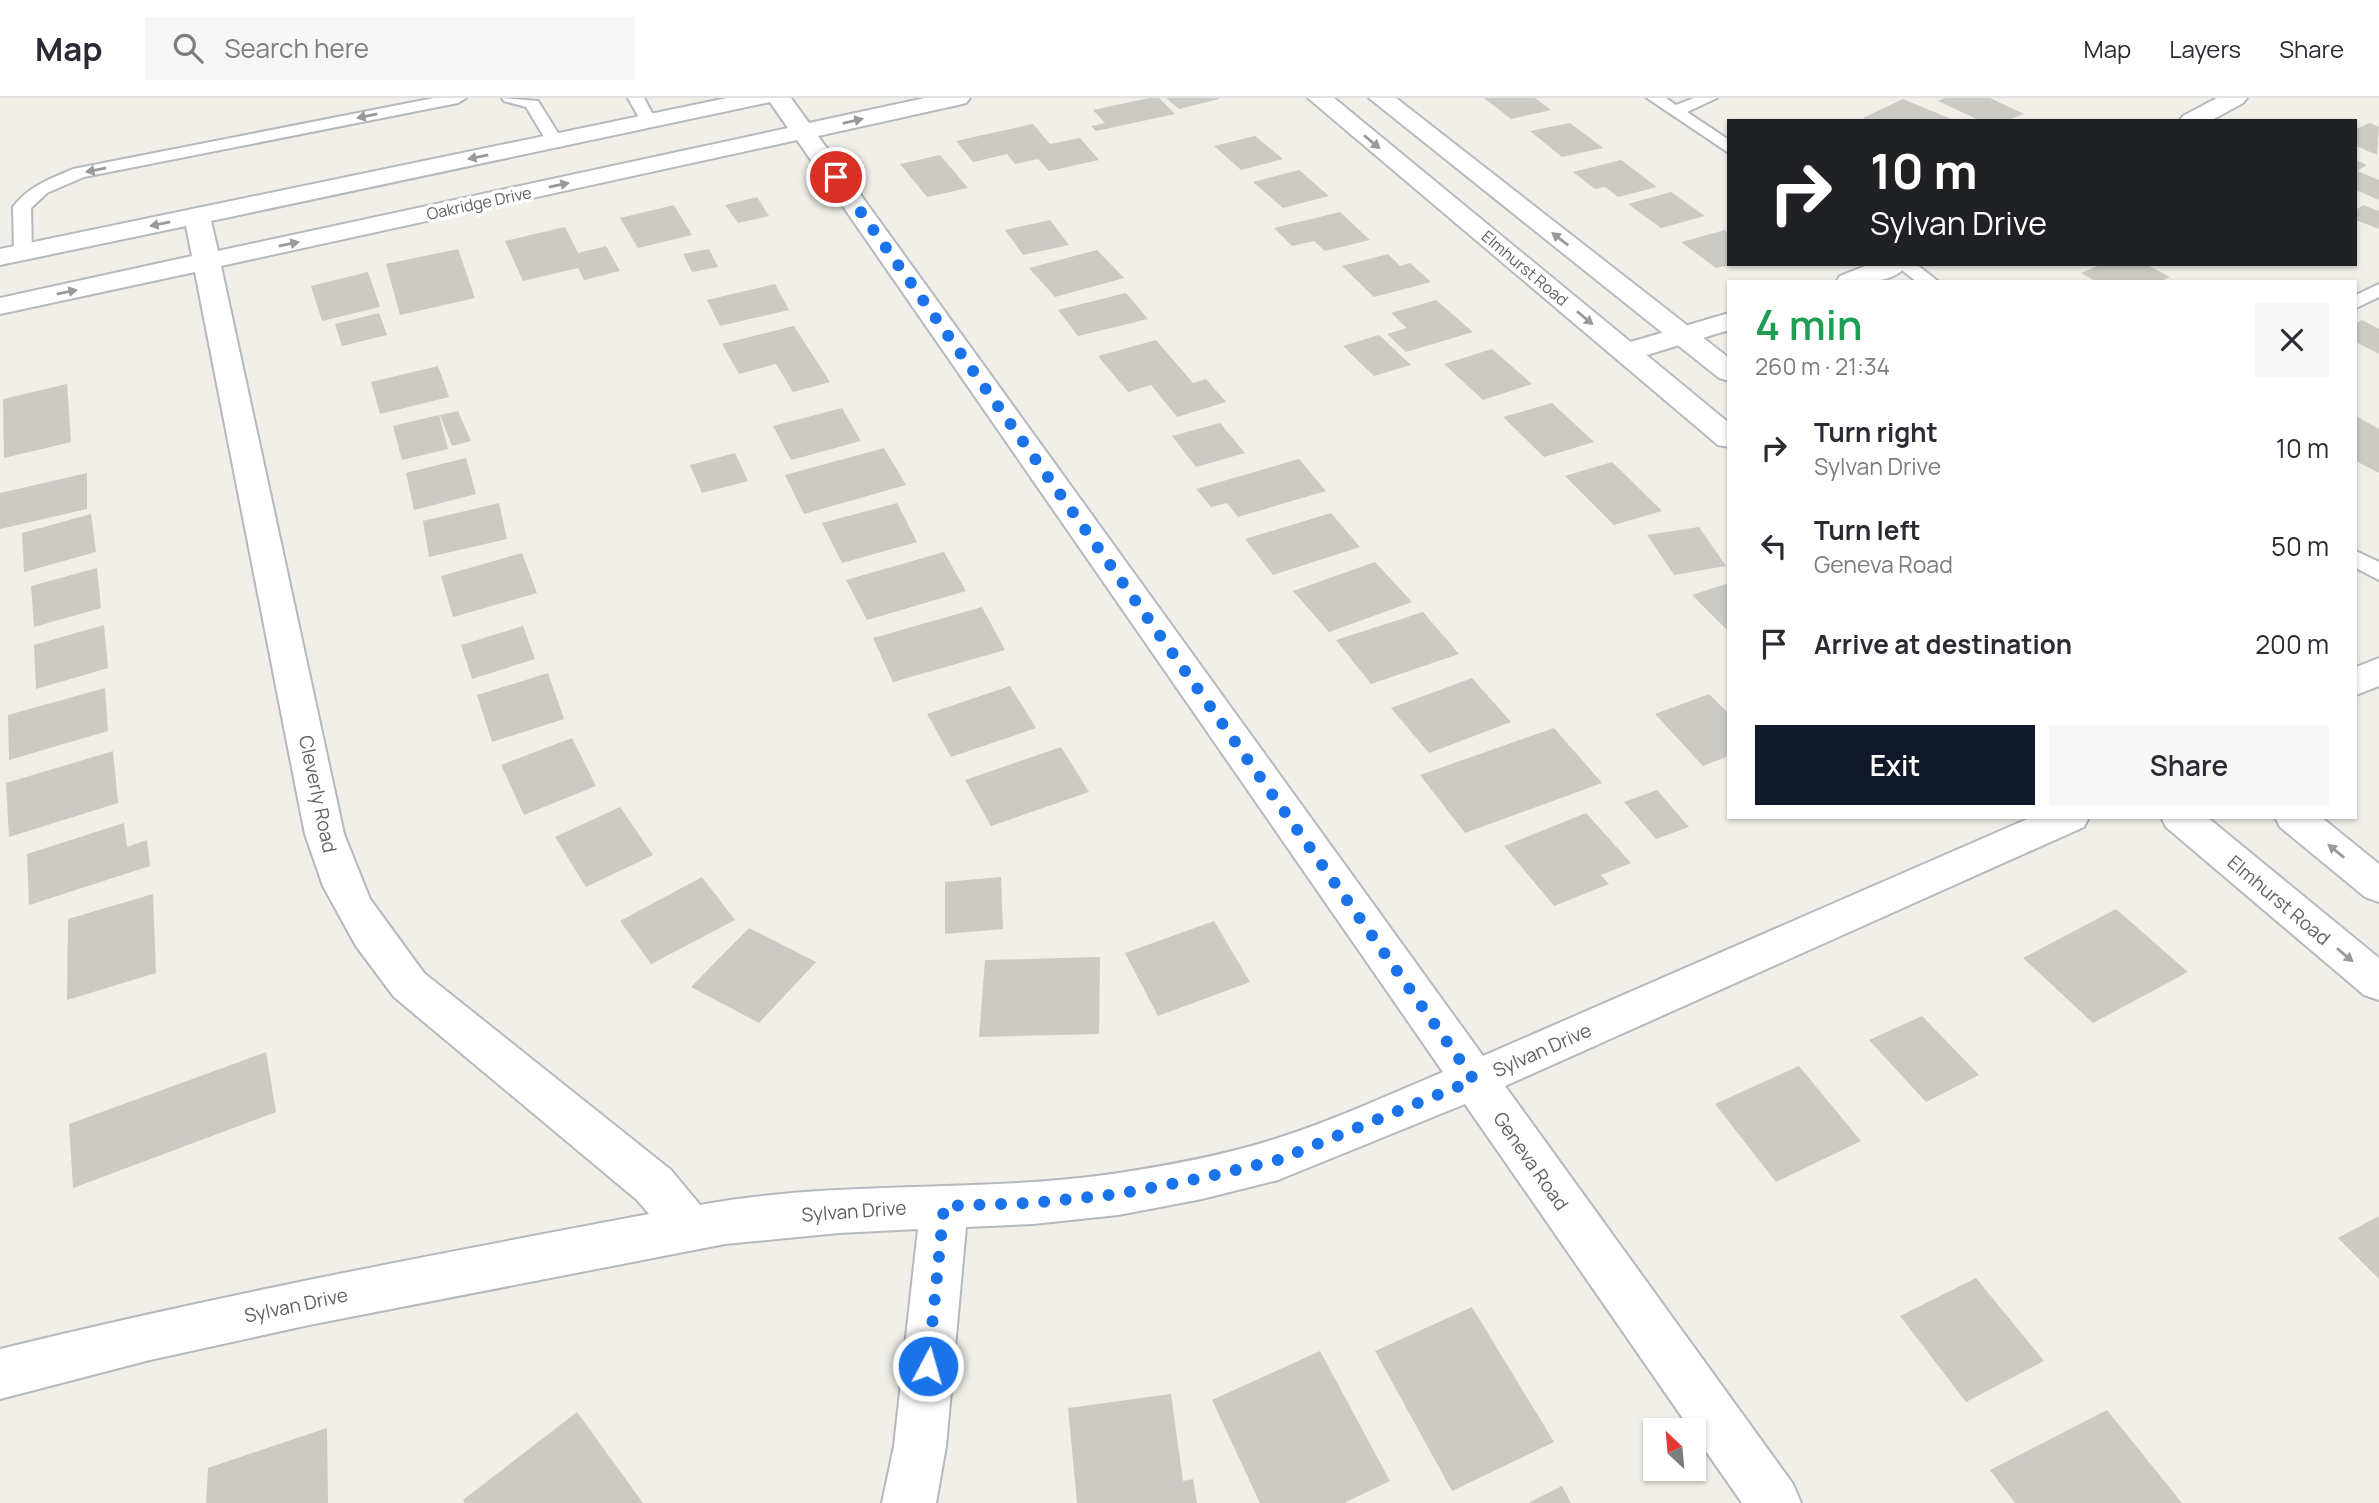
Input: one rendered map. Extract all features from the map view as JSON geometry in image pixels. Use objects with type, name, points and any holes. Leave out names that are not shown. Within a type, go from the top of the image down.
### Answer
[{"type":"street","points":[[12,254],[761,98]]},
{"type":"street","name":"Geneva Road","points":[[779,98],[1774,1503]]},
{"type":"street","name":"Oakridge Drive","points":[[0,306],[958,98]]},
{"type":"street","name":"Elmhurst Road","points":[[1320,98],[1727,436]]},
{"type":"street","points":[[1381,98],[1727,370]]},
{"type":"street","points":[[2194,119],[2235,98]]},
{"type":"street","name":"Cleverly Road","points":[[197,216],[313,771],[319,818],[332,861],[350,903],[376,945],[408,985],[654,1185],[691,1229]]},
{"type":"street","points":[[1855,280],[1890,266]]},
{"type":"street","points":[[1627,352],[1727,322]]},
{"type":"street","points":[[2357,682],[2379,670]]},
{"type":"street","name":"Sylvan Drive","points":[[0,1374],[150,1336],[309,1302],[725,1222],[839,1211],[1033,1203],[1118,1194],[1278,1160],[1474,1080],[2065,819]]},
{"type":"street","name":"Elmhurst Road","points":[[2182,819],[2379,984]]},
{"type":"street","points":[[2296,819],[2379,886]]},
{"type":"street","points":[[909,1503],[919,1446],[944,1206]]},
{"type":"lane","points":[[12,254],[22,207],[41,189],[79,173],[458,98]]},
{"type":"lane","points":[[510,98],[532,104],[555,141]]},
{"type":"lane","points":[[636,98],[649,122]]},
{"type":"lane","points":[[1655,98],[1727,147]]},
{"type":"lane","points":[[1675,111],[1709,98]]},
{"type":"lane","points":[[1906,266],[1927,280]]},
{"type":"lane","points":[[2357,301],[2379,290]]},
{"type":"lane","points":[[2357,559],[2379,573]]},
{"type":"building","points":[[1159,98],[1175,114],[1096,131],[1091,126],[1105,123],[1093,110]]},
{"type":"building","points":[[1166,98],[1219,98],[1219,99],[1179,109]]},
{"type":"building","points":[[1484,98],[1535,98],[1551,110],[1511,119]]},
{"type":"building","points":[[1945,98],[1990,98],[2024,114],[2010,119],[1977,119],[1938,101]]},
{"type":"building","points":[[1903,99],[1951,119],[1865,119],[1863,118]]},
{"type":"building","points":[[1570,123],[1603,148],[1562,157],[1530,131]]},
{"type":"building","points":[[2370,123],[2379,127],[2377,155],[2357,146],[2357,129]]},
{"type":"building","points":[[1033,124],[1050,144],[1080,138],[1099,160],[1049,171],[1038,159],[1015,164],[1007,154],[973,162],[956,141]]},
{"type":"building","points":[[1255,136],[1283,159],[1241,170],[1214,146]]},
{"type":"building","points":[[940,155],[968,188],[927,197],[900,164]]},
{"type":"building","points":[[1621,160],[1657,187],[1618,197],[1605,187],[1595,189],[1573,172]]},
{"type":"building","points":[[2357,160],[2367,165],[2357,171]]},
{"type":"building","points":[[1299,170],[1329,196],[1283,208],[1253,182]]},
{"type":"building","points":[[2357,171],[2379,180],[2379,200],[2357,190]]},
{"type":"building","points":[[1671,192],[1705,216],[1661,228],[1628,204]]},
{"type":"building","points":[[757,197],[769,216],[738,223],[725,205]]},
{"type":"building","points":[[674,205],[692,235],[638,248],[620,218]]},
{"type":"building","points":[[2363,205],[2379,211],[2379,229],[2357,220],[2357,209]]},
{"type":"building","points":[[1340,212],[1370,240],[1325,251],[1314,241],[1292,246],[1274,228]]},
{"type":"building","points":[[1050,220],[1069,245],[1023,255],[1005,230]]},
{"type":"building","points":[[565,227],[578,253],[606,246],[620,271],[584,280],[578,268],[523,281],[505,241]]},
{"type":"building","points":[[1725,230],[1727,265],[1716,268],[1681,242]]},
{"type":"building","points":[[458,249],[475,298],[400,315],[386,264]]},
{"type":"building","points":[[709,249],[718,267],[692,272],[683,254]]},
{"type":"building","points":[[1097,250],[1124,278],[1055,297],[1029,268]]},
{"type":"building","points":[[1388,254],[1400,266],[1410,263],[1431,282],[1374,297],[1342,266]]},
{"type":"building","points":[[2098,266],[2149,266],[2170,277],[2163,280],[2093,280],[2081,273]]},
{"type":"building","points":[[368,272],[380,307],[322,321],[311,286]]},
{"type":"building","points":[[775,284],[789,310],[720,326],[707,300]]},
{"type":"building","points":[[1126,293],[1148,319],[1078,336],[1058,310]]},
{"type":"building","points":[[1436,300],[1473,332],[1406,352],[1387,334],[1407,328],[1391,313]]},
{"type":"building","points":[[379,313],[387,335],[342,346],[335,324]]},
{"type":"building","points":[[2362,320],[2379,329],[2379,354],[2357,343],[2357,322]]},
{"type":"building","points":[[794,326],[830,382],[793,392],[776,364],[739,374],[722,344]]},
{"type":"building","points":[[1379,335],[1411,365],[1374,376],[1343,346]]},
{"type":"building","points":[[1156,340],[1193,383],[1206,379],[1226,402],[1177,417],[1151,385],[1128,392],[1098,356]]},
{"type":"building","points":[[1492,349],[1532,384],[1483,400],[1444,364]]},
{"type":"building","points":[[438,366],[449,397],[380,414],[371,382]]},
{"type":"building","points":[[67,384],[71,442],[4,458],[3,399]]},
{"type":"building","points":[[1552,403],[1594,442],[1544,457],[1503,417]]},
{"type":"building","points":[[842,408],[861,441],[791,460],[773,426]]},
{"type":"building","points":[[458,411],[471,441],[452,446],[440,415]]},
{"type":"building","points":[[439,415],[448,449],[402,460],[393,426]]},
{"type":"building","points":[[2357,417],[2379,429],[2379,473],[2357,462]]},
{"type":"building","points":[[1220,423],[1245,453],[1196,467],[1172,436]]},
{"type":"building","points":[[884,448],[906,485],[804,514],[785,475]]},
{"type":"building","points":[[735,453],[748,481],[702,493],[690,465]]},
{"type":"building","points":[[466,458],[476,494],[414,510],[406,473]]},
{"type":"building","points":[[1299,459],[1326,491],[1238,517],[1227,503],[1211,507],[1196,489]]},
{"type":"building","points":[[1612,462],[1662,511],[1614,525],[1565,476]]},
{"type":"building","points":[[87,473],[87,509],[0,529],[0,493]]},
{"type":"building","points":[[499,503],[507,539],[429,557],[423,521]]},
{"type":"building","points":[[897,503],[917,542],[842,563],[822,523]]},
{"type":"building","points":[[1331,513],[1360,547],[1273,575],[1245,539]]},
{"type":"building","points":[[91,514],[96,552],[24,572],[22,533]]},
{"type":"building","points":[[1699,527],[1726,566],[1674,575],[1647,535]]},
{"type":"building","points":[[944,552],[966,591],[867,620],[846,580]]},
{"type":"building","points":[[522,553],[537,593],[453,617],[441,576]]},
{"type":"building","points":[[1375,562],[1412,602],[1329,632],[1293,591]]},
{"type":"building","points":[[97,568],[101,608],[34,627],[31,586]]},
{"type":"building","points":[[1727,584],[1727,630],[1692,595]]},
{"type":"building","points":[[982,607],[1005,650],[893,682],[873,638]]},
{"type":"building","points":[[1423,612],[1459,654],[1371,684],[1336,640]]},
{"type":"building","points":[[104,625],[108,668],[36,689],[34,645]]},
{"type":"building","points":[[523,626],[535,659],[472,679],[461,645]]},
{"type":"building","points":[[548,673],[564,719],[492,742],[477,695]]},
{"type":"building","points":[[1472,678],[1511,722],[1429,753],[1391,708]]},
{"type":"building","points":[[1010,686],[1036,728],[951,757],[927,714]]},
{"type":"building","points":[[105,688],[108,731],[9,760],[8,715]]},
{"type":"building","points":[[1709,694],[1727,712],[1727,757],[1703,766],[1655,714]]},
{"type":"building","points":[[1554,728],[1602,783],[1465,833],[1420,775]]},
{"type":"building","points":[[572,738],[596,786],[524,815],[501,765]]},
{"type":"building","points":[[1061,747],[1089,792],[991,826],[965,780]]},
{"type":"building","points":[[113,751],[118,803],[9,837],[6,783]]},
{"type":"building","points":[[1657,790],[1689,827],[1656,839],[1624,802]]},
{"type":"building","points":[[620,807],[653,855],[586,887],[555,837]]},
{"type":"building","points":[[1586,813],[1631,863],[1601,875],[1609,884],[1554,906],[1504,846]]},
{"type":"building","points":[[124,823],[127,847],[147,840],[150,866],[29,905],[27,854]]},
{"type":"building","points":[[702,877],[735,920],[651,964],[620,921]]},
{"type":"building","points":[[1001,877],[1003,929],[945,934],[945,882]]},
{"type":"building","points":[[153,894],[156,973],[67,1000],[68,919]]},
{"type":"building","points":[[2116,909],[2188,972],[2093,1023],[2023,958]]},
{"type":"building","points":[[1214,921],[1250,982],[1158,1016],[1125,953]]},
{"type":"building","points":[[749,928],[816,962],[759,1023],[691,987]]},
{"type":"building","points":[[1100,957],[1099,1034],[979,1037],[985,960]]},
{"type":"building","points":[[1922,1016],[1979,1075],[1926,1102],[1869,1040]]},
{"type":"building","points":[[266,1052],[276,1112],[73,1188],[69,1124]]},
{"type":"building","points":[[1799,1066],[1861,1141],[1776,1182],[1715,1104]]},
{"type":"building","points":[[2379,1216],[2379,1279],[2338,1238]]},
{"type":"building","points":[[1976,1278],[2044,1361],[1966,1402],[1900,1316]]},
{"type":"building","points":[[1472,1307],[1554,1442],[1452,1491],[1375,1351]]},
{"type":"building","points":[[1320,1351],[1390,1481],[1344,1503],[1260,1503],[1212,1400]]},
{"type":"building","points":[[1171,1394],[1183,1481],[1193,1479],[1197,1503],[1077,1503],[1068,1408]]},
{"type":"building","points":[[2107,1410],[2182,1503],[2015,1503],[1990,1470]]},
{"type":"building","points":[[577,1412],[643,1503],[465,1503],[463,1500]]},
{"type":"building","points":[[327,1428],[328,1503],[206,1503],[208,1468]]},
{"type":"building","points":[[1562,1486],[1571,1503],[1528,1503]]},
{"type":"route","points":[[836,177],[1474,1080],[1278,1160],[1118,1194],[1033,1203],[944,1206],[928,1366]]}]
